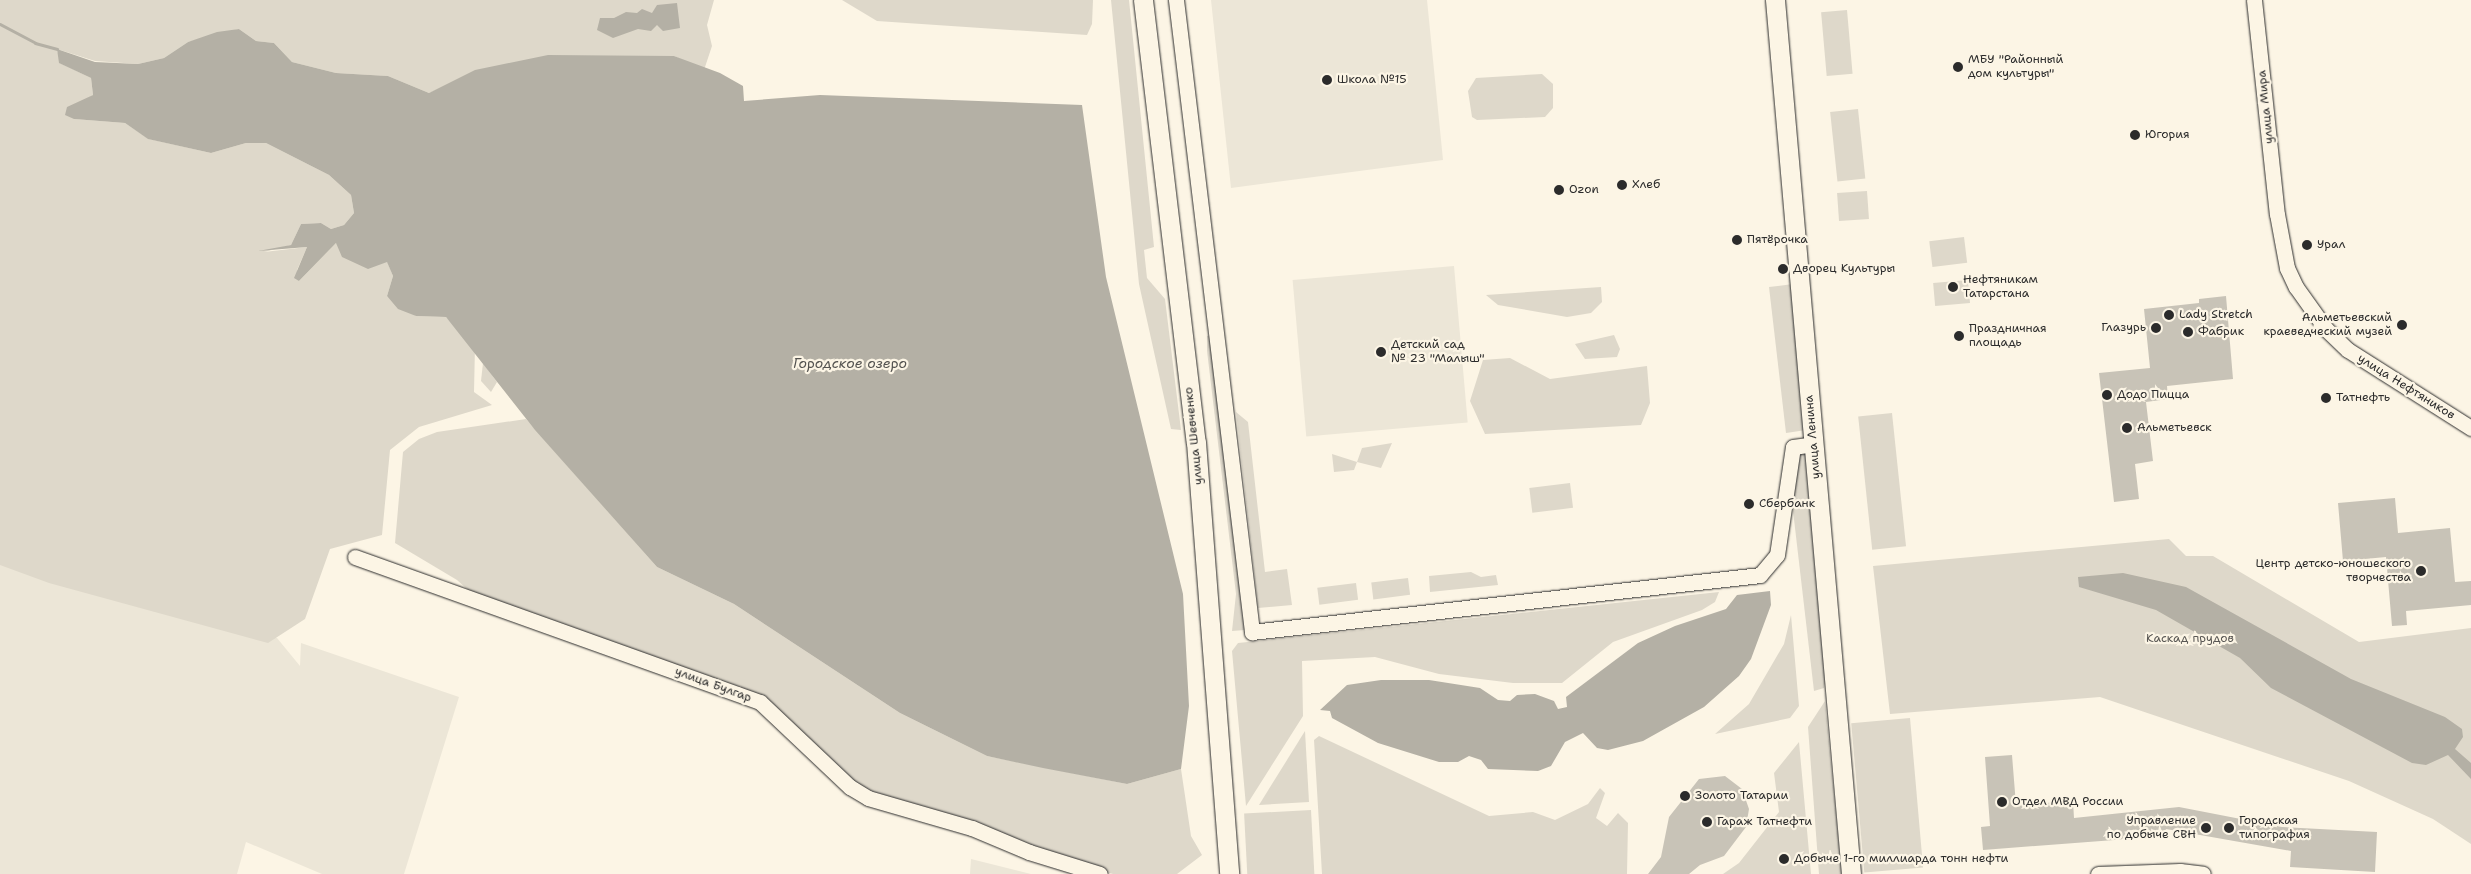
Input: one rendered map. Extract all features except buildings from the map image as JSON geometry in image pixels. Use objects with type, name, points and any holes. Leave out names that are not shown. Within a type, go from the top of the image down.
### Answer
[{"type":"main road","name":"улица Шевченко","points":[[1143,0],[1196,442],[1229,874]]},
{"type":"main road","name":"улица Ленина","points":[[1776,0],[1851,874]]},
{"type":"street","points":[[1176,0],[1252,632],[1760,575],[1777,555],[1793,447],[1814,444]]},
{"type":"street","name":"улица Мира","points":[[2254,0],[2277,214]]},
{"type":"street","name":"улица Нефтяников","points":[[2277,214],[2287,268],[2309,309],[2326,329],[2348,350],[2471,428]]},
{"type":"street","name":"улица Булгар","points":[[355,557],[760,702],[850,788],[868,798],[972,828],[1028,852],[1100,874]]},
{"type":"street","points":[[2098,874],[2180,871],[2203,874]]},
{"type":"shaded area","name":"Школа №15","points":[[1211,0],[1427,0],[1443,160],[1231,188]]},
{"type":"shaded area","name":"Детский сад № 23 \"Малыш\"","points":[[1454,266],[1468,422],[1306,437],[1293,280]]},
{"type":"shaded area","points":[[0,561],[277,638],[300,666],[301,643],[459,697],[404,874],[322,874],[246,842],[237,874],[0,874]]},
{"type":"shaded area","points":[[971,859],[1031,874],[970,874]]},
{"type":"green space","points":[[0,0],[714,0],[707,25],[712,46],[704,70],[674,56],[444,87],[429,93],[388,76],[336,73],[292,62],[274,43],[256,41],[239,29],[188,42],[164,58],[138,64],[95,61],[57,49],[60,63],[91,78],[93,95],[80,103],[74,119],[125,123],[149,139],[211,153],[246,143],[266,143],[329,175],[351,195],[354,213],[344,225],[331,229],[321,223],[301,224],[291,245],[264,252],[307,247],[297,270],[299,281],[336,243],[387,261],[393,276],[387,296],[416,316],[446,317],[475,346],[474,392],[492,405],[419,427],[390,450],[382,535],[330,549],[305,619],[268,643],[49,583],[0,565]]},
{"type":"green space","points":[[842,0],[1093,0],[1092,24],[1087,35],[877,21]]},
{"type":"green space","points":[[1111,0],[1129,0],[1154,247],[1144,250],[1147,278],[1165,299],[1181,430],[1171,429],[1139,284]]},
{"type":"green space","points":[[1847,10],[1853,74],[1827,76],[1821,12]]},
{"type":"green space","points":[[1542,74],[1553,84],[1553,108],[1545,117],[1477,120],[1472,117],[1468,91],[1476,78]]},
{"type":"green space","points":[[1858,109],[1865,179],[1837,182],[1830,112]]},
{"type":"green space","points":[[1867,191],[1869,219],[1839,221],[1837,193]]},
{"type":"green space","points":[[1964,237],[1967,263],[1932,267],[1929,241]]},
{"type":"green space","points":[[1968,280],[1970,303],[1935,306],[1933,283]]},
{"type":"green space","points":[[1793,284],[1806,430],[1786,433],[1769,287]]},
{"type":"green space","points":[[1601,287],[1602,302],[1591,313],[1567,317],[1498,305],[1486,295]]},
{"type":"green space","points":[[1211,335],[1245,630],[1232,631],[1236,594],[1207,351],[1207,336]]},
{"type":"green space","points":[[1614,335],[1620,349],[1617,357],[1585,359],[1575,344]]},
{"type":"green space","points":[[1510,358],[1550,379],[1647,366],[1650,403],[1641,425],[1485,434],[1470,401],[1483,360]]},
{"type":"green space","points":[[483,363],[497,382],[491,392],[481,381]]},
{"type":"green space","points":[[1236,412],[1248,422],[1265,572],[1287,569],[1292,605],[1258,608]]},
{"type":"green space","points":[[1892,413],[1906,546],[1872,550],[1858,417]]},
{"type":"green space","points":[[526,419],[657,567],[734,604],[900,713],[987,756],[1127,784],[1181,769],[1191,836],[1202,855],[1177,874],[1113,874],[1043,853],[861,788],[766,700],[476,597],[457,580],[395,543],[403,452],[419,439],[437,432]]},
{"type":"green space","points":[[1392,443],[1381,468],[1357,462],[1362,448]]},
{"type":"green space","points":[[1800,453],[1805,453],[1826,678],[1824,688],[1814,691],[1792,502]]},
{"type":"green space","points":[[1332,454],[1357,462],[1354,470],[1334,472]]},
{"type":"green space","points":[[1570,483],[1573,508],[1532,513],[1529,488]]},
{"type":"green space","name":"Каскад прудов","points":[[2169,539],[2186,556],[2213,556],[2359,642],[2471,628],[2471,844],[2433,819],[2349,781],[2100,697],[1890,714],[1873,566]]},
{"type":"green space","points":[[1471,572],[1481,577],[1496,575],[1498,585],[1430,592],[1429,576]]},
{"type":"green space","points":[[1408,578],[1410,595],[1373,599],[1371,583]]},
{"type":"green space","points":[[1356,583],[1358,600],[1319,605],[1317,588]]},
{"type":"green space","points":[[1719,592],[1715,602],[1702,610],[1613,642],[1562,683],[1513,683],[1439,674],[1375,657],[1302,661],[1303,716],[1246,806],[1232,651],[1238,643]]},
{"type":"green space","points":[[1791,615],[1799,706],[1790,718],[1715,734],[1749,704],[1784,644]]},
{"type":"green space","points":[[1825,701],[1842,874],[1819,874],[1808,727]]},
{"type":"green space","points":[[1910,718],[1923,867],[1864,873],[1851,723]]},
{"type":"green space","points":[[1305,731],[1309,802],[1259,805]]},
{"type":"green space","points":[[1319,736],[1489,816],[1533,812],[1555,820],[1588,804],[1600,788],[1605,793],[1596,818],[1607,826],[1618,813],[1628,823],[1627,874],[1322,874],[1314,740]]},
{"type":"green space","points":[[1799,742],[1811,874],[1723,874],[1739,863],[1779,812],[1774,773]]},
{"type":"green space","points":[[1311,810],[1314,874],[1247,874],[1244,814]]},
{"type":"water","points":[[677,3],[680,28],[663,31],[657,25],[651,31],[638,29],[613,38],[597,30],[600,18],[614,18],[626,12],[637,13],[642,9],[652,13],[657,5]]},
{"type":"water","name":"Городское озеро","points":[[239,29],[256,41],[274,43],[292,62],[336,73],[388,76],[429,93],[475,70],[548,55],[674,56],[720,73],[743,86],[744,101],[820,95],[1082,105],[1106,277],[1183,594],[1189,706],[1181,769],[1127,784],[1043,768],[987,756],[900,713],[734,604],[657,567],[535,430],[446,317],[416,316],[398,309],[387,296],[393,276],[387,262],[368,269],[342,257],[336,243],[299,281],[294,278],[307,247],[258,251],[291,245],[301,224],[321,223],[331,229],[344,225],[354,213],[351,195],[329,175],[266,143],[246,143],[211,153],[148,139],[125,123],[74,119],[65,115],[67,107],[93,95],[91,78],[59,63],[57,49],[95,62],[138,64],[164,58],[188,42],[217,32]]},
{"type":"water","points":[[2123,573],[2186,587],[2351,679],[2445,717],[2462,729],[2463,737],[2455,749],[2471,763],[2471,779],[2448,755],[2426,765],[2412,763],[2271,688],[2240,658],[2156,610],[2079,587],[2078,577]]},
{"type":"water","points":[[1770,591],[1771,605],[1751,659],[1739,676],[1704,707],[1643,741],[1608,750],[1597,748],[1583,733],[1565,742],[1551,766],[1538,771],[1488,769],[1481,760],[1469,756],[1458,762],[1439,762],[1378,743],[1332,718],[1330,711],[1320,710],[1347,685],[1381,680],[1429,680],[1480,688],[1498,700],[1510,701],[1517,695],[1535,694],[1554,701],[1558,709],[1567,707],[1566,697],[1638,643],[1675,626],[1726,609],[1737,595]]},
{"type":"waterway","points":[[0,24],[35,43],[57,49]]},
{"type":"place","name":"МБУ \"Районный дом культуры\"","points":[[1958,67]]},
{"type":"place","name":"Школа №15","points":[[1327,80]]},
{"type":"place","name":"Югория","points":[[2135,135]]},
{"type":"place","name":"Хлеб","points":[[1622,185]]},
{"type":"place","name":"Ozon","points":[[1559,190]]},
{"type":"place","name":"Пятёрочка","points":[[1737,240]]},
{"type":"place","name":"Урал","points":[[2307,245]]},
{"type":"place","name":"Дворец Культуры","points":[[1783,269]]},
{"type":"place","name":"Нефтяникам Татарстана","points":[[1953,287]]},
{"type":"place","name":"Lady Stretch","points":[[2169,315]]},
{"type":"place","name":"Альметьевский краеведческий музей","points":[[2402,325]]},
{"type":"place","name":"Глазурь","points":[[2156,328]]},
{"type":"place","name":"Фабрик","points":[[2188,332]]},
{"type":"place","name":"Праздничная площадь","points":[[1959,336]]},
{"type":"place","name":"Детский сад № 23 \"Малыш\"","points":[[1381,352]]},
{"type":"place","name":"Додо Пицца","points":[[2107,395]]},
{"type":"place","name":"Татнефть","points":[[2326,398]]},
{"type":"place","name":"Альметьевск","points":[[2127,428]]},
{"type":"place","name":"Сбербанк","points":[[1749,504]]},
{"type":"place","name":"Центр детско-юношеского творчества","points":[[2421,571]]},
{"type":"place","name":"Золото Татарии","points":[[1685,796]]},
{"type":"place","name":"Отдел МВД России","points":[[2002,802]]},
{"type":"place","name":"Гараж Татнефти","points":[[1707,822]]},
{"type":"place","name":"Управление по добыче СВН","points":[[2206,828]]},
{"type":"place","name":"Городская типография","points":[[2229,828]]},
{"type":"place","name":"Добыче 1-го миллиарда тонн нефти","points":[[1784,859]]}]
